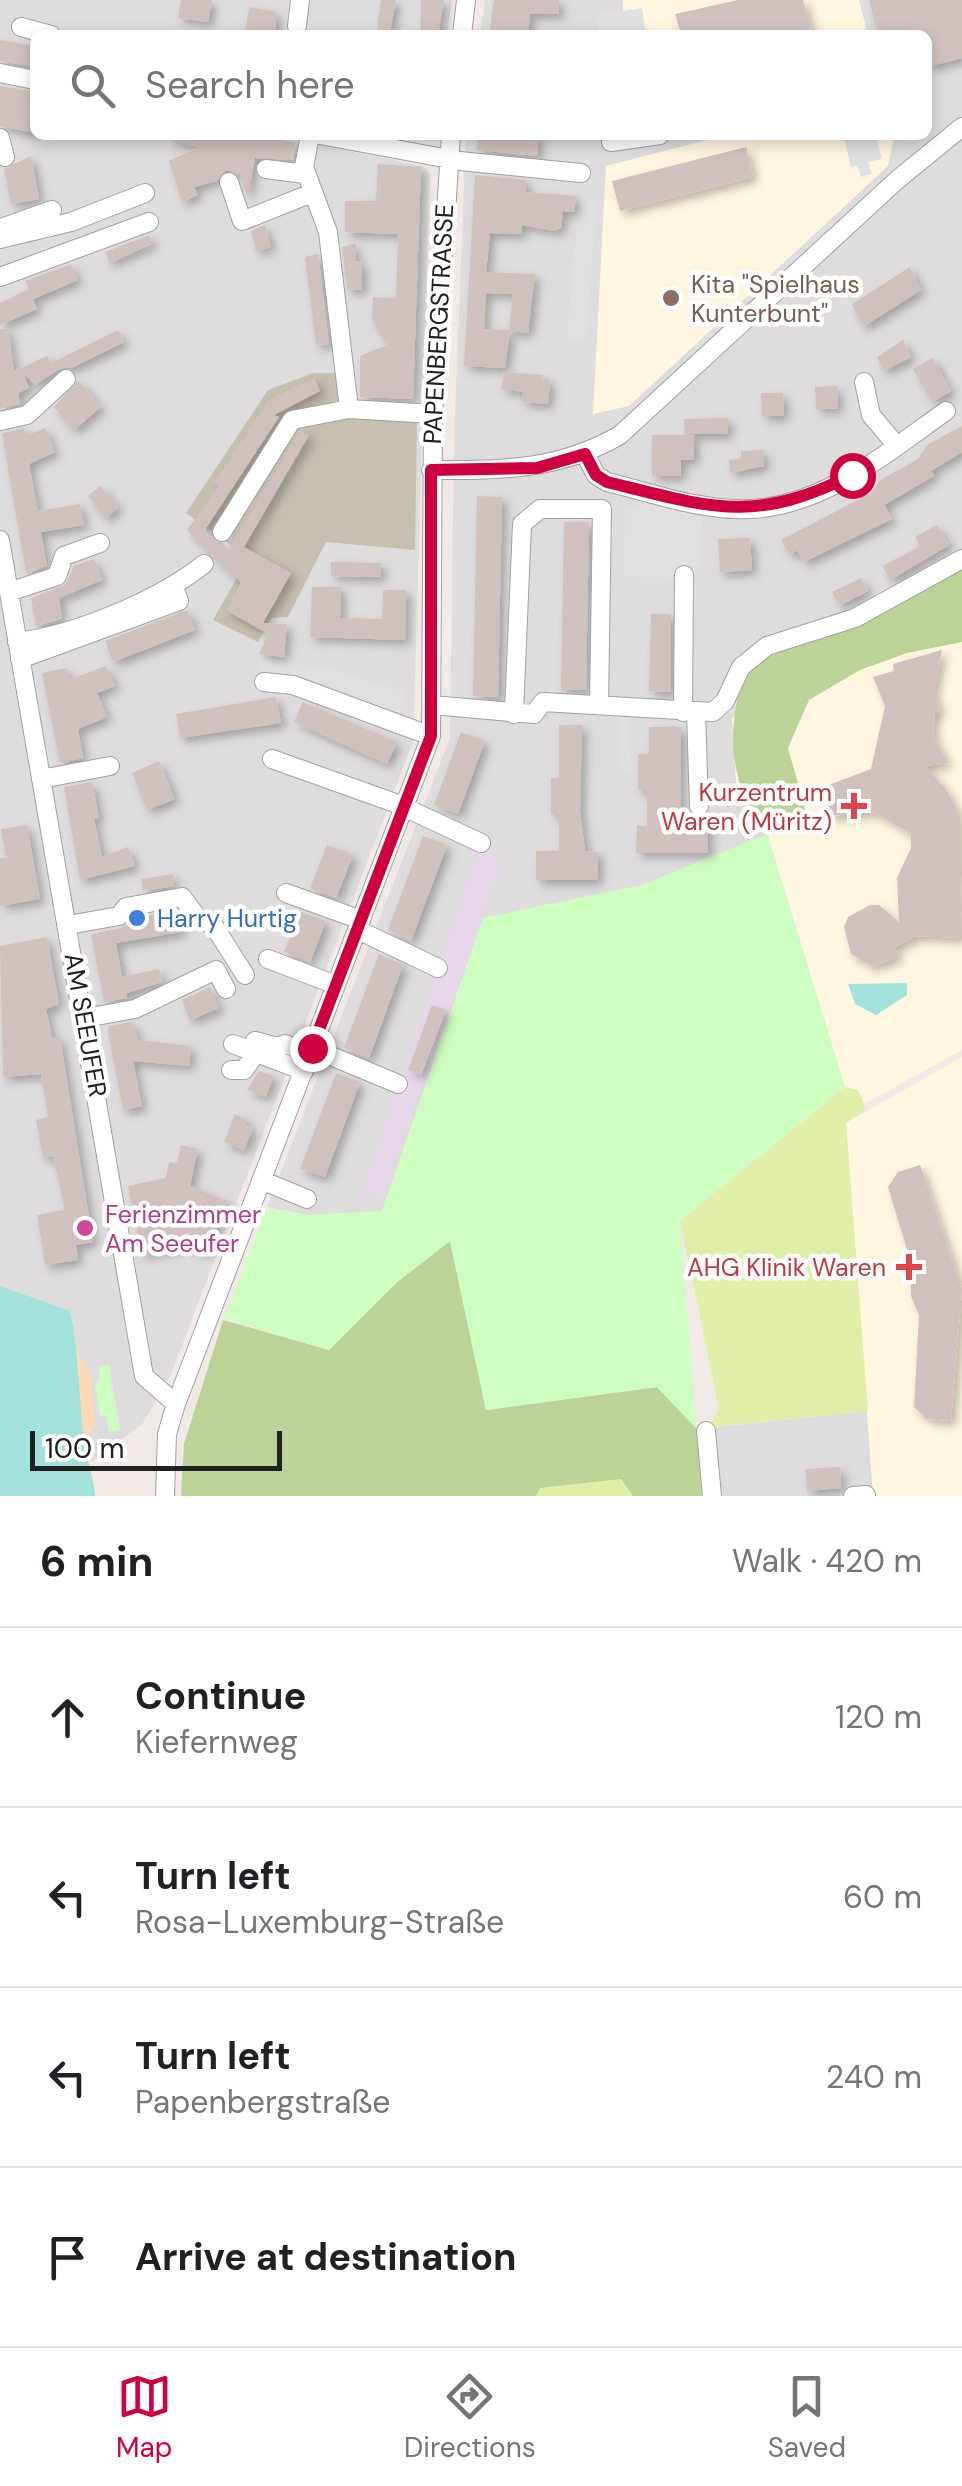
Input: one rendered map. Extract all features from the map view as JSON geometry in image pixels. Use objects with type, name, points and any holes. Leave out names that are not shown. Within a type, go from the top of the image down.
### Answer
[{"type":"street","points":[[296,26],[300,0]]},
{"type":"street","points":[[463,30],[466,0]]},
{"type":"street","points":[[21,28],[30,30]]},
{"type":"street","points":[[0,74],[30,79]]},
{"type":"street","points":[[431,470],[537,468],[585,454],[643,418],[925,144],[962,127]]},
{"type":"street","points":[[0,138],[6,158]]},
{"type":"street","points":[[309,140],[305,174],[328,232],[350,409]]},
{"type":"street","points":[[349,140],[581,174]]},
{"type":"street","name":"PAPENBERGSTRASSE","points":[[176,1404],[431,736],[431,470],[450,140]]},
{"type":"street","points":[[610,142],[624,140]]},
{"type":"street","points":[[266,169],[305,174]]},
{"type":"street","points":[[230,182],[242,222],[312,193]]},
{"type":"street","points":[[0,239],[71,222],[145,193]]},
{"type":"street","points":[[0,229],[52,210]]},
{"type":"street","points":[[0,277],[149,222]]},
{"type":"street","points":[[0,421],[27,415],[66,379]]},
{"type":"street","points":[[864,382],[870,414],[897,446]]},
{"type":"street","points":[[222,532],[292,420],[350,409],[433,414]]},
{"type":"street","points":[[585,454],[596,475],[607,482],[686,503],[747,509],[813,495],[946,412]]},
{"type":"street","points":[[514,714],[522,524],[540,509],[602,508],[599,705]]},
{"type":"street","name":"AM SEEUFER","points":[[0,540],[144,1376],[176,1404]]},
{"type":"street","points":[[9,592],[57,576],[64,556],[100,543]]},
{"type":"street","points":[[432,705],[514,714],[534,714],[544,702],[697,712],[725,701],[741,667],[767,646],[854,618],[962,559]]},
{"type":"street","points":[[19,651],[179,600],[174,588],[204,564]]},
{"type":"street","points":[[684,575],[697,712],[699,806]]},
{"type":"street","points":[[264,682],[293,685],[431,736]]},
{"type":"street","points":[[272,759],[405,808],[481,843]]},
{"type":"street","points":[[41,779],[110,766]]},
{"type":"street","points":[[286,893],[360,925],[438,968]]},
{"type":"street","points":[[68,925],[119,916],[126,907],[182,896],[197,916],[214,926],[245,974]]},
{"type":"street","points":[[268,959],[336,985]]},
{"type":"street","points":[[85,1018],[135,1009],[216,970],[226,988]]},
{"type":"street","points":[[233,1044],[285,1044],[309,1058],[398,1084]]},
{"type":"street","points":[[230,1070],[244,1070],[256,1047]]},
{"type":"street","points":[[261,1180],[307,1199]]},
{"type":"street","points":[[165,1496],[167,1434],[176,1404]]},
{"type":"street","points":[[706,1430],[712,1496]]},
{"type":"street","points":[[853,1496],[866,1495]]},
{"type":"shaded area","points":[[0,0],[452,0],[448,30],[30,30],[30,68],[0,63]]},
{"type":"shaded area","points":[[485,0],[962,0],[962,552],[767,834],[642,885],[483,918],[382,1211],[308,1215],[267,1207],[450,738],[454,440],[466,140],[932,140],[932,30],[481,30]]},
{"type":"shaded area","points":[[623,0],[859,0],[867,30],[599,30],[600,15],[623,11]]},
{"type":"shaded area","points":[[642,8],[645,30],[599,30],[600,15]]},
{"type":"shaded area","points":[[0,83],[30,89],[30,140],[295,140],[422,166],[430,174],[413,742],[171,1374],[143,1423],[92,1462],[83,1438],[78,1351],[0,1286]],"holes":[[[417,420],[326,542],[288,616],[271,618],[248,558]]]},
{"type":"shaded area","name":"Kita \"Spielhaus Kunterbunt\"","points":[[707,140],[893,140],[888,166],[629,406],[593,414],[606,166]]},
{"type":"shaded area","points":[[844,140],[876,140],[882,159],[868,162],[872,174],[861,177],[857,166],[851,167]]},
{"type":"shaded area","points":[[584,197],[597,199],[586,340],[567,338],[578,206]]},
{"type":"shaded area","points":[[313,373],[341,373],[346,414],[417,420],[415,550],[326,542],[288,617],[271,618],[258,642],[213,620],[248,558],[186,513],[268,390]]},
{"type":"shaded area","points":[[648,502],[702,514],[700,567],[681,566],[681,578],[623,577],[625,509]]},
{"type":"shaded area","name":"Kurzentrum Waren (Müritz)","points":[[962,556],[962,1050],[864,1104],[858,1090],[845,1087],[768,835],[758,831],[736,782],[732,718]]},
{"type":"shaded area","points":[[260,658],[336,670],[405,692],[399,718],[327,684],[259,672]]},
{"type":"shaded area","points":[[619,712],[630,717],[631,773],[619,766]]},
{"type":"shaded area","points":[[481,843],[501,865],[381,1199],[361,1192]]},
{"type":"shaded area","name":"AHG Klinik Waren","points":[[962,1057],[962,1496],[873,1496],[846,1123]]},
{"type":"shaded area","points":[[868,1411],[873,1496],[702,1496],[697,1429]]},
{"type":"green space","points":[[962,552],[962,642],[907,653],[860,670],[809,700],[788,748],[810,826],[758,831],[741,789],[734,752],[735,715],[744,671]]},
{"type":"green space","points":[[767,834],[845,1087],[680,1221],[697,1429],[657,1387],[486,1410],[450,1241],[396,1283],[329,1350],[224,1318],[267,1209],[308,1215],[383,1211],[483,918],[642,885]]},
{"type":"green space","points":[[845,1087],[858,1090],[866,1109],[846,1123],[868,1411],[709,1427],[719,1409],[680,1221]]},
{"type":"green space","points":[[450,1241],[486,1410],[657,1387],[697,1429],[702,1496],[633,1496],[621,1479],[540,1488],[536,1496],[181,1496],[184,1444],[223,1320],[329,1350],[396,1283]]},
{"type":"green space","points":[[109,1365],[120,1430],[109,1432],[106,1416],[100,1415],[95,1385],[100,1380],[99,1366]]},
{"type":"green space","points":[[621,1479],[633,1496],[536,1496],[539,1488]]},
{"type":"sand","points":[[78,1351],[90,1372],[95,1426],[83,1438]]},
{"type":"water","points":[[907,983],[907,995],[876,1015],[855,1004],[848,984]]},
{"type":"water","points":[[0,1286],[70,1311],[84,1441],[95,1496],[0,1496]]},
{"type":"building","points":[[181,0],[212,0],[208,22],[178,18]]},
{"type":"building","points":[[381,0],[396,0],[390,30],[377,29]]},
{"type":"building","points":[[421,0],[444,0],[439,30],[421,30]]},
{"type":"building","points":[[494,0],[559,0],[559,14],[530,14],[528,30],[490,30]]},
{"type":"building","points":[[738,0],[803,0],[811,29],[680,30],[675,14]]},
{"type":"building","points":[[869,0],[962,0],[962,58],[932,66],[932,30],[877,30]]},
{"type":"building","points":[[249,7],[276,12],[276,30],[246,30]]},
{"type":"building","points":[[0,40],[30,45],[30,66],[0,61]]},
{"type":"building","points":[[0,86],[30,91],[30,132],[0,126]]},
{"type":"building","points":[[478,140],[538,140],[538,156],[477,150]]},
{"type":"building","points":[[171,141],[296,143],[293,160],[255,158],[248,198],[240,175],[226,170],[217,181],[194,187],[198,195],[182,202],[169,161],[199,147]]},
{"type":"building","points":[[746,147],[753,177],[620,211],[612,181]]},
{"type":"building","points":[[31,156],[39,199],[11,204],[4,169]]},
{"type":"building","points":[[378,164],[421,167],[413,399],[360,397],[360,356],[387,345],[372,319],[373,297],[396,298],[398,234],[345,232],[345,201],[376,201]]},
{"type":"building","points":[[475,175],[526,180],[526,192],[576,196],[574,212],[563,211],[561,228],[554,231],[522,225],[521,234],[490,233],[486,272],[535,274],[528,333],[510,331],[505,368],[464,366]],"holes":[[[486,293],[513,294],[509,330],[484,329]]]},
{"type":"building","points":[[265,225],[271,247],[256,251],[251,231]]},
{"type":"building","points":[[149,235],[153,243],[110,263],[105,252]]},
{"type":"building","points":[[356,243],[355,261],[361,261],[362,290],[347,289],[342,247]]},
{"type":"building","points":[[318,254],[329,344],[316,345],[305,257]]},
{"type":"building","points":[[71,264],[78,280],[33,299],[37,309],[0,325],[0,303],[29,289],[25,281]]},
{"type":"building","points":[[910,267],[921,290],[863,327],[852,304]]},
{"type":"building","points":[[0,329],[8,329],[14,371],[47,356],[51,363],[118,330],[124,342],[71,368],[62,367],[35,385],[22,371],[29,388],[18,393],[20,404],[0,408]]},
{"type":"building","points":[[903,340],[911,357],[884,371],[877,357]]},
{"type":"building","points":[[933,358],[951,391],[932,402],[913,369]]},
{"type":"building","points":[[504,372],[543,375],[542,380],[550,380],[548,404],[522,402],[523,392],[501,389]]},
{"type":"building","points":[[314,378],[320,391],[274,415],[279,417],[205,530],[227,552],[300,431],[309,435],[244,547],[291,573],[263,623],[287,624],[284,657],[259,654],[268,634],[226,610],[241,583],[187,530],[219,486],[214,483],[269,400]]},
{"type":"building","points":[[78,380],[101,407],[74,430],[54,407]]},
{"type":"building","points":[[837,386],[838,409],[816,409],[815,387]]},
{"type":"building","points":[[761,393],[783,393],[784,416],[762,416]]},
{"type":"building","points":[[728,418],[728,434],[685,434],[684,419]]},
{"type":"building","points":[[962,426],[962,452],[931,471],[934,476],[884,505],[892,519],[804,562],[797,550],[790,555],[781,540],[871,493],[880,480],[918,459],[927,445]]},
{"type":"building","points":[[24,428],[25,436],[45,428],[55,452],[29,464],[38,511],[80,504],[84,525],[41,532],[47,566],[26,573],[2,433]]},
{"type":"building","points":[[652,435],[694,435],[694,460],[681,460],[681,476],[652,476]]},
{"type":"building","points":[[763,450],[764,466],[730,473],[729,460],[741,459],[741,451]]},
{"type":"building","points":[[100,486],[119,507],[106,518],[88,496]]},
{"type":"building","points":[[477,496],[502,497],[498,697],[473,696]]},
{"type":"building","points":[[564,522],[589,522],[586,690],[561,690]]},
{"type":"building","points":[[937,525],[949,545],[890,580],[883,566],[920,546],[915,537]]},
{"type":"building","points":[[750,538],[752,570],[720,572],[718,539]]},
{"type":"building","points":[[94,559],[102,580],[59,598],[62,619],[36,626],[31,598],[65,585],[74,566]]},
{"type":"building","points":[[331,562],[381,563],[381,577],[331,576]]},
{"type":"building","points":[[861,578],[868,591],[839,606],[832,592]]},
{"type":"building","points":[[312,587],[341,587],[340,618],[382,619],[383,590],[406,590],[405,640],[310,637]]},
{"type":"building","points":[[187,610],[195,630],[113,662],[105,641]]},
{"type":"building","points":[[651,614],[671,614],[671,692],[649,691]]},
{"type":"building","points":[[942,650],[934,692],[941,713],[935,713],[933,735],[948,763],[926,766],[947,791],[960,815],[962,938],[916,936],[893,948],[899,953],[892,960],[872,966],[851,954],[844,927],[848,917],[870,905],[879,905],[899,922],[897,878],[911,848],[911,834],[874,812],[828,816],[826,786],[871,769],[885,706],[873,677],[894,671],[893,664]]},
{"type":"building","points":[[106,666],[115,686],[97,693],[107,717],[78,729],[83,758],[60,763],[42,673],[67,668],[69,680]]},
{"type":"building","points":[[276,697],[281,723],[180,738],[176,714]]},
{"type":"building","points":[[303,702],[397,742],[387,764],[294,722]]},
{"type":"building","points":[[559,725],[582,725],[580,810],[585,851],[598,852],[598,880],[536,880],[536,851],[559,851],[559,814],[551,814],[551,778],[559,778]]},
{"type":"building","points":[[649,727],[681,727],[680,823],[708,823],[708,853],[636,853],[637,825],[647,826],[647,790],[638,790],[638,754],[649,754]]},
{"type":"building","points":[[461,732],[485,741],[458,814],[434,805]]},
{"type":"building","points":[[159,761],[175,799],[147,810],[132,773]]},
{"type":"building","points":[[92,782],[102,857],[128,847],[135,866],[80,880],[64,787]]},
{"type":"building","points":[[27,825],[40,899],[0,906],[0,858],[6,858],[1,829]]},
{"type":"building","points":[[423,836],[447,845],[411,941],[388,930]]},
{"type":"building","points":[[327,845],[353,855],[336,898],[310,888]]},
{"type":"building","points":[[173,874],[174,886],[143,891],[141,879]]},
{"type":"building","points":[[177,911],[181,932],[116,943],[122,977],[159,969],[162,982],[127,993],[127,998],[104,1002],[91,934],[121,928],[134,918]]},
{"type":"building","points":[[301,912],[326,921],[310,962],[284,952]]},
{"type":"building","points":[[47,937],[59,1004],[46,1009],[52,1038],[60,1037],[93,1242],[76,1245],[78,1260],[45,1265],[37,1215],[65,1210],[53,1156],[43,1158],[36,1120],[48,1117],[41,1074],[3,1077],[0,946]]},
{"type":"building","points":[[379,954],[403,965],[369,1058],[344,1048]]},
{"type":"building","points":[[210,987],[219,1008],[190,1020],[182,1000]]},
{"type":"building","points":[[432,1005],[446,1010],[421,1075],[408,1070]]},
{"type":"building","points":[[132,1022],[138,1040],[191,1046],[189,1066],[133,1061],[142,1106],[123,1110],[108,1031],[109,1026]]},
{"type":"building","points":[[259,1071],[273,1076],[266,1097],[247,1090]]},
{"type":"building","points":[[336,1073],[360,1082],[325,1177],[300,1169]]},
{"type":"building","points":[[235,1114],[247,1119],[245,1125],[253,1128],[244,1150],[224,1142]]},
{"type":"building","points":[[181,1145],[198,1149],[190,1186],[227,1201],[207,1253],[185,1245],[142,1255],[128,1186],[166,1178],[169,1162],[177,1163]]},
{"type":"building","points":[[920,1165],[962,1289],[951,1421],[927,1419],[914,1407],[919,1315],[911,1296],[911,1277],[915,1276],[888,1187],[898,1172]]},
{"type":"building","points":[[840,1467],[841,1488],[807,1491],[805,1469]]},
{"type":"place","name":"Kita \"Spielhaus Kunterbunt\"","points":[[671,298]]},
{"type":"place","name":"Kurzentrum Waren (Müritz)","points":[[854,806]]},
{"type":"place","name":"Harry Hurtig","points":[[137,918]]},
{"type":"place","name":"Ferienzimmer Am Seeufer","points":[[85,1228]]},
{"type":"place","name":"AHG Klinik Waren","points":[[909,1267]]},
{"type":"route","points":[[312,1048],[428,752],[433,595],[431,470],[537,468],[585,454],[596,475],[607,482],[686,503],[747,509],[813,495],[852,475]]}]
